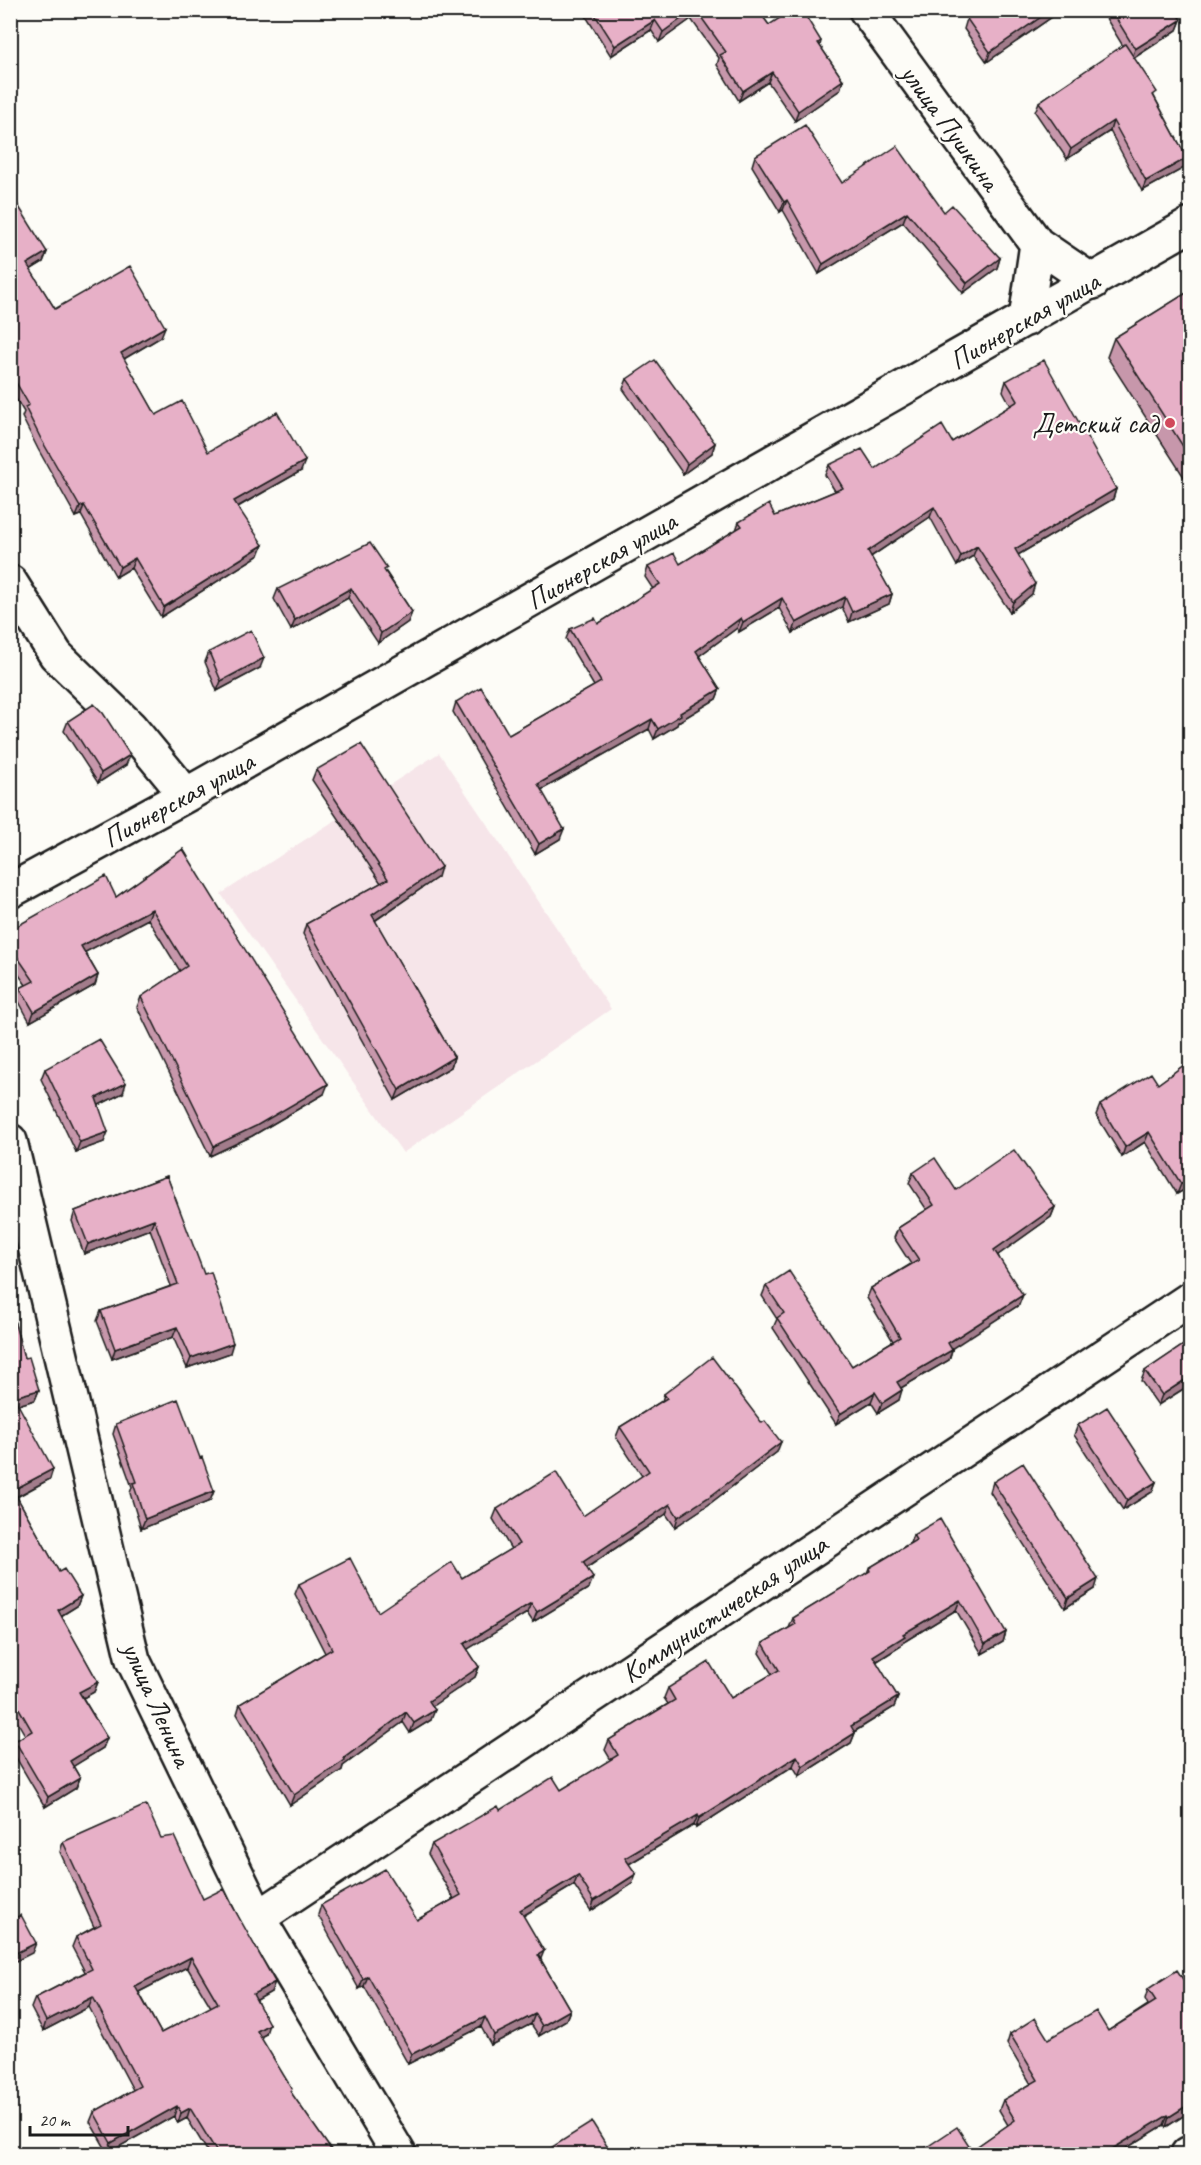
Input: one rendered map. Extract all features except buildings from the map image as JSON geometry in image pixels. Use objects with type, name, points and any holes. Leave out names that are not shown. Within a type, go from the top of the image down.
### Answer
[{"type":"street","name":"улица Пушкина","points":[[866,10],[1037,244],[1093,282]]},
{"type":"street","name":"Пионерская улица","points":[[10,891],[186,795],[1191,225]]},
{"type":"street","points":[[1026,319],[1037,244]]},
{"type":"street","points":[[10,582],[56,655],[130,727],[186,795]]},
{"type":"street","name":"улица Ленина","points":[[10,1141],[133,1660],[258,1918],[399,2154]]},
{"type":"street","name":"Коммунистическая улица","points":[[258,1918],[1191,1299]]},
{"type":"shaded area","points":[[439,753],[611,1009],[403,1153],[221,894]]},
{"type":"place","name":"Детский сад","points":[[1170,423]]}]
